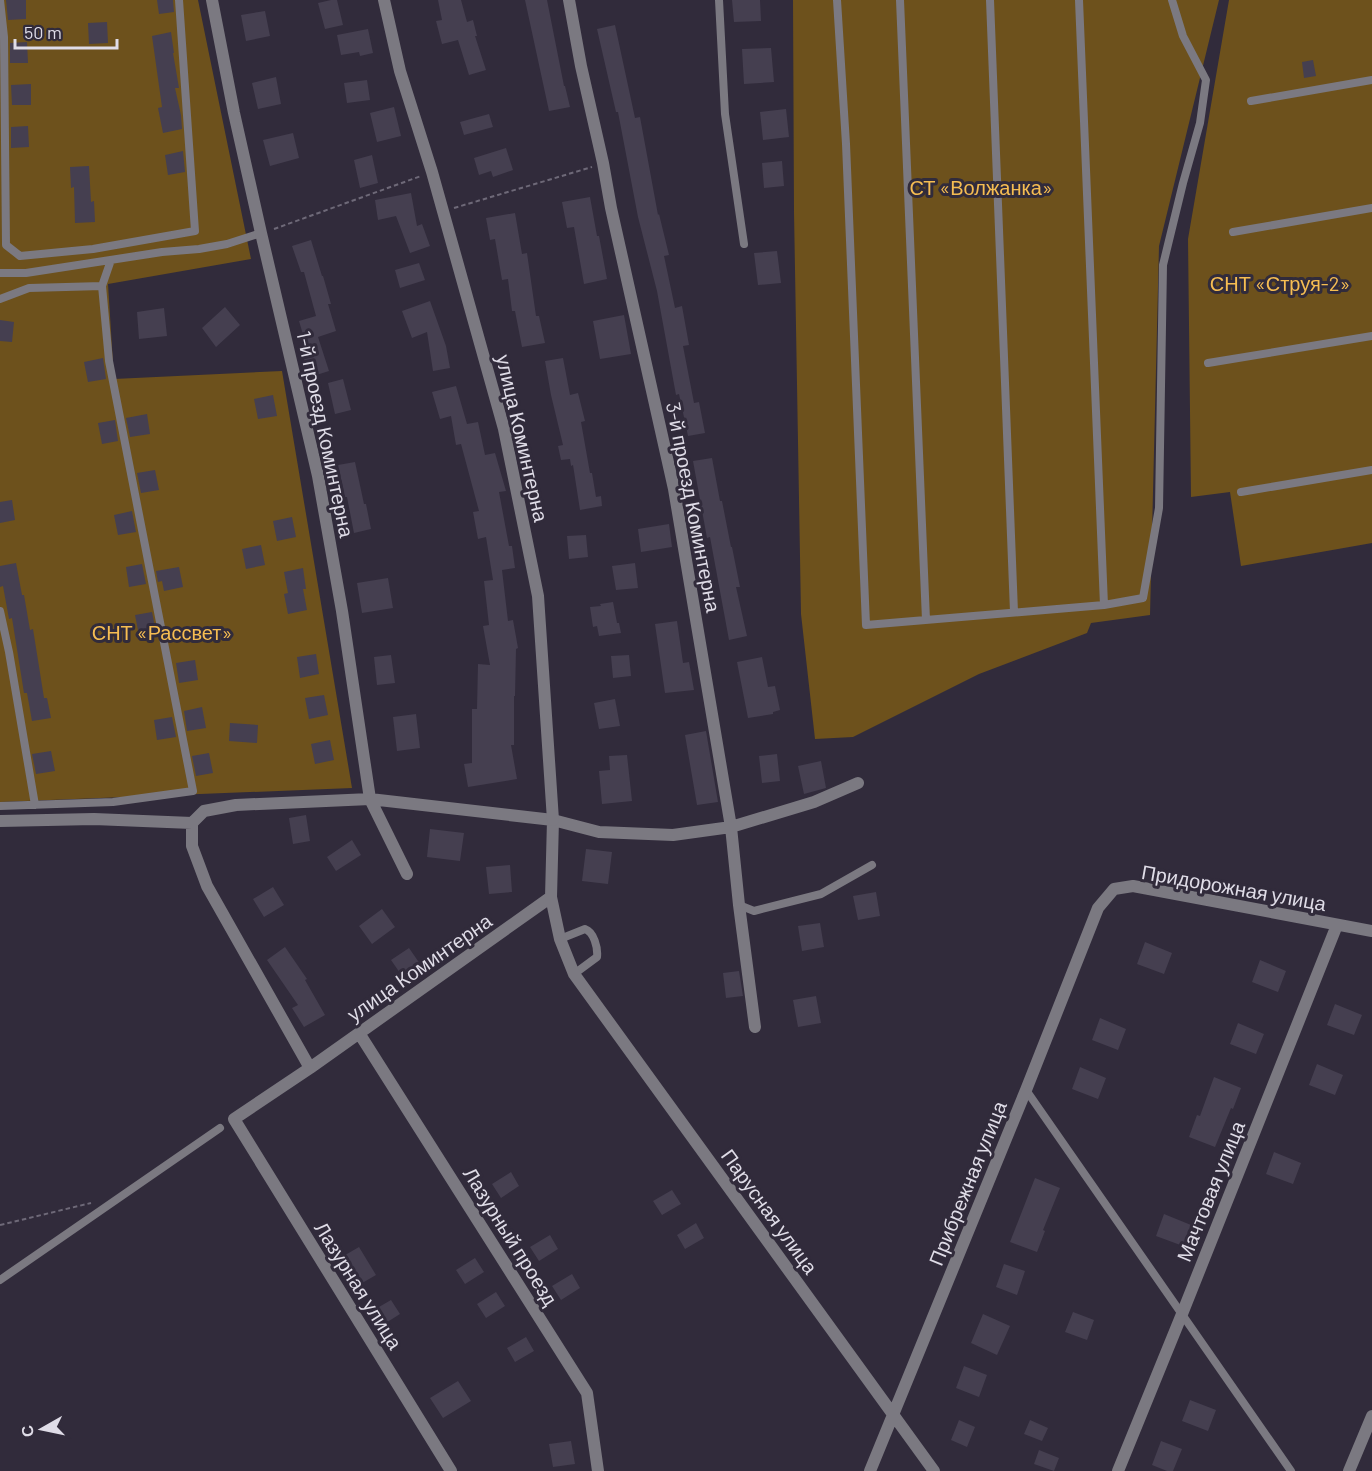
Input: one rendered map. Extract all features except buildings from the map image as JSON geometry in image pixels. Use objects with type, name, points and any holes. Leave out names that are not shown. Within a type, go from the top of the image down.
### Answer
[{"type":"street","name":"1-й проезд Коминтерна","points":[[212,0],[234,113],[318,476],[342,611],[370,799],[406,874]]},
{"type":"street","name":"улица Коминтерна","points":[[384,0],[400,71],[432,172],[504,429],[538,597],[553,820],[551,897],[560,939],[574,974]]},
{"type":"street","name":"3-й проезд Коминтерна","points":[[569,0],[611,208],[674,489],[731,827],[755,1027]]},
{"type":"street","points":[[310,1068],[207,886],[192,846],[192,823],[204,811],[236,804],[370,799],[553,820],[599,832],[673,835],[731,827],[814,802],[858,783]]},
{"type":"street","points":[[0,821],[94,819],[192,823]]},
{"type":"street","name":"Придорожная улица","points":[[1098,908],[1114,889],[1133,886],[1372,931]]},
{"type":"street","name":"улица Коминтерна","points":[[234,1119],[310,1068],[551,897]]},
{"type":"street","name":"Прибрежная улица","points":[[870,1471],[1098,908]]},
{"type":"street","name":"Мачтовая улица","points":[[1118,1471],[1337,925]]},
{"type":"street","name":"Парусная улица","points":[[574,974],[934,1471]]},
{"type":"street","name":"Лазурный проезд","points":[[359,1033],[587,1392],[598,1471]]},
{"type":"street","name":"Лазурная улица","points":[[234,1119],[451,1471]]},
{"type":"street","points":[[1349,1471],[1372,1416]]},
{"type":"lane","points":[[0,0],[4,37],[6,244],[20,256],[93,249],[195,231],[179,0]]},
{"type":"lane","points":[[719,0],[725,114],[744,243]]},
{"type":"lane","points":[[837,0],[846,144],[866,625],[1104,605],[1143,598],[1159,508],[1163,265],[1200,123],[1206,80],[1183,36],[1172,0]]},
{"type":"lane","points":[[900,0],[926,620]]},
{"type":"lane","points":[[990,0],[1014,612]]},
{"type":"lane","points":[[1079,0],[1104,605]]},
{"type":"lane","points":[[1251,100],[1372,80]]},
{"type":"lane","points":[[1233,232],[1372,208]]},
{"type":"lane","points":[[0,273],[26,273],[227,244],[261,233]]},
{"type":"lane","points":[[0,806],[113,802],[193,791],[109,361],[102,286],[111,260]]},
{"type":"lane","points":[[0,299],[30,288],[102,286]]},
{"type":"lane","points":[[1208,363],[1372,336]]},
{"type":"lane","points":[[1241,492],[1372,470]]},
{"type":"lane","points":[[0,611],[35,805]]},
{"type":"lane","points":[[740,905],[754,911],[821,894],[872,865]]},
{"type":"lane","points":[[560,939],[585,929],[591,933],[597,957],[574,974]]},
{"type":"lane","points":[[1026,1090],[1291,1471]]},
{"type":"lane","points":[[0,1280],[220,1128]]},
{"type":"path","points":[[443,211],[603,163]]},
{"type":"path","points":[[261,233],[432,172]]},
{"type":"path","points":[[0,1225],[101,1201]]},
{"type":"green space","name":"СНТ «Рассвет»","points":[[0,0],[198,0],[251,259],[108,284],[114,379],[282,371],[352,788],[0,802]]},
{"type":"green space","name":"СТ «Волжанка»","points":[[793,0],[1219,0],[1159,246],[1150,615],[1091,623],[1087,633],[979,674],[853,737],[815,739],[801,614]]},
{"type":"green space","name":"СНТ «Струя-2»","points":[[1229,0],[1372,0],[1372,543],[1241,566],[1230,492],[1191,497],[1188,239]]}]
